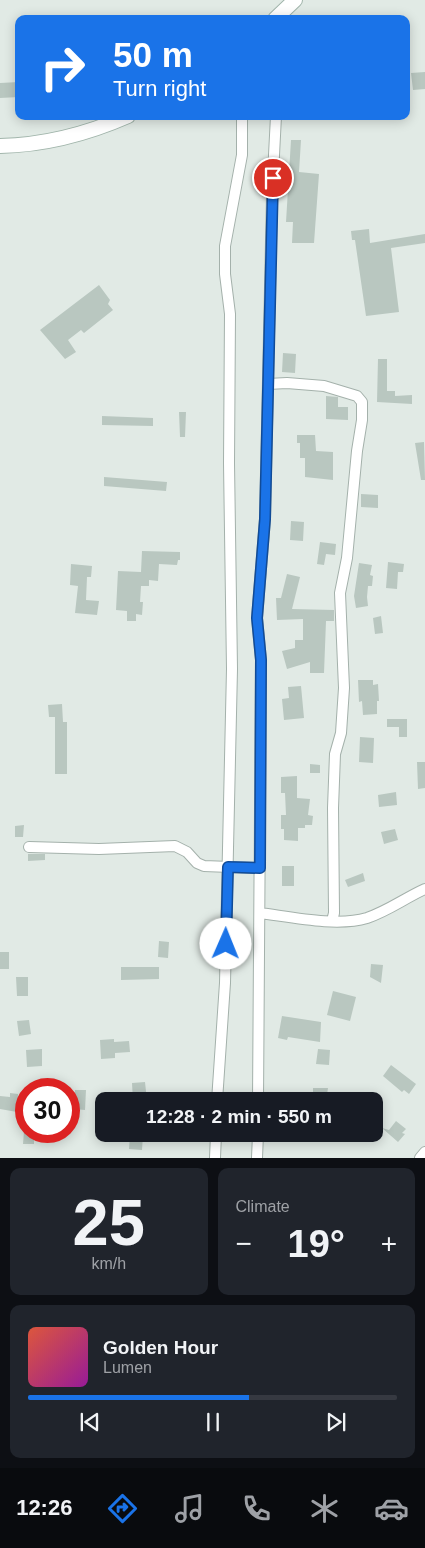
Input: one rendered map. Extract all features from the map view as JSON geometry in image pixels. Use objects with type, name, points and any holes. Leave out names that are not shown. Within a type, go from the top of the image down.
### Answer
[{"type":"street","points":[[279,15],[294,0]]},
{"type":"street","points":[[0,146],[16,146],[62,139],[103,127],[119,120]]},
{"type":"street","points":[[219,1092],[225,983],[232,669],[229,463],[230,314],[225,274],[225,246],[242,154],[242,120]]},
{"type":"street","points":[[258,1092],[261,660],[257,618],[265,519],[272,194],[276,120]]},
{"type":"street","points":[[268,384],[287,383],[324,386],[357,396],[362,402],[362,420],[357,451],[347,558],[340,593],[344,688],[341,733],[335,754],[333,808],[334,912],[332,921]]},
{"type":"street","points":[[29,847],[99,849],[175,846],[187,852],[204,866],[260,868]]},
{"type":"street","points":[[260,913],[344,922],[366,918],[393,907],[425,889]]},
{"type":"street","points":[[215,1158],[216,1142]]},
{"type":"street","points":[[258,1142],[258,1158]]},
{"type":"street","points":[[420,1158],[425,1152]]},
{"type":"building","points":[[425,72],[425,89],[413,90],[411,73]]},
{"type":"building","points":[[15,82],[15,97],[0,98],[0,83]]},
{"type":"building","points":[[291,140],[301,140],[299,172],[319,174],[314,243],[292,243],[293,222],[286,222]]},
{"type":"building","points":[[369,229],[370,243],[425,234],[425,243],[391,248],[399,312],[366,316],[355,240],[352,240],[351,231]]},
{"type":"building","points":[[99,285],[110,300],[108,304],[113,310],[84,333],[81,330],[68,340],[76,352],[65,359],[40,330]]},
{"type":"building","points":[[283,353],[296,354],[295,373],[282,372]]},
{"type":"building","points":[[378,359],[387,359],[387,391],[395,391],[395,396],[412,395],[412,404],[377,402]]},
{"type":"building","points":[[326,396],[338,397],[338,407],[348,407],[348,420],[326,419]]},
{"type":"building","points":[[179,412],[186,412],[185,437],[180,437]]},
{"type":"building","points":[[102,416],[153,418],[153,426],[102,425]]},
{"type":"building","points":[[297,435],[315,435],[316,451],[333,452],[333,480],[305,477],[305,458],[300,458],[300,443],[297,443]]},
{"type":"building","points":[[424,442],[425,480],[421,480],[415,443]]},
{"type":"building","points":[[104,477],[167,482],[166,491],[104,486]]},
{"type":"building","points":[[361,494],[378,495],[378,508],[361,507]]},
{"type":"building","points":[[291,521],[304,522],[303,541],[290,540]]},
{"type":"building","points":[[320,542],[336,544],[335,555],[326,554],[324,565],[317,564]]},
{"type":"building","points":[[142,551],[180,552],[180,560],[178,560],[177,565],[159,564],[158,581],[149,580],[149,586],[141,586],[140,602],[143,602],[142,615],[136,614],[136,621],[127,621],[127,611],[116,610],[118,571],[141,572]]},
{"type":"building","points":[[388,562],[404,564],[403,572],[398,572],[397,589],[386,588]]},
{"type":"building","points":[[359,563],[372,565],[370,575],[373,576],[372,586],[368,586],[368,606],[356,608],[354,596]]},
{"type":"building","points":[[71,564],[92,566],[91,577],[87,577],[86,600],[99,601],[97,615],[75,613],[78,586],[70,585]]},
{"type":"building","points":[[287,574],[300,577],[292,609],[334,610],[334,621],[326,621],[324,673],[310,673],[310,662],[287,669],[282,651],[295,648],[295,640],[303,640],[303,619],[277,620],[276,598],[281,598]]},
{"type":"building","points":[[381,616],[383,633],[375,634],[373,618]]},
{"type":"building","points":[[358,680],[373,680],[373,685],[378,684],[379,701],[377,701],[377,714],[363,715],[362,701],[359,702]]},
{"type":"building","points":[[301,686],[304,718],[284,720],[282,699],[289,698],[288,687]]},
{"type":"building","points":[[62,704],[63,722],[67,722],[67,774],[55,774],[55,717],[49,717],[48,705]]},
{"type":"building","points":[[387,719],[407,719],[407,737],[399,737],[399,727],[387,727]]},
{"type":"building","points":[[360,737],[374,738],[373,763],[359,762]]},
{"type":"building","points":[[417,762],[425,762],[425,788],[418,789]]},
{"type":"building","points":[[310,764],[320,765],[320,773],[310,773]]},
{"type":"building","points":[[297,776],[297,798],[310,799],[308,815],[313,816],[312,825],[298,828],[298,841],[284,840],[284,829],[281,829],[281,815],[286,815],[285,793],[281,793],[281,777]]},
{"type":"building","points":[[396,792],[397,805],[379,807],[378,795]]},
{"type":"building","points":[[24,825],[23,837],[15,837],[15,826]]},
{"type":"building","points":[[395,829],[398,840],[384,844],[381,832]]},
{"type":"building","points":[[28,854],[45,854],[45,860],[28,861]]},
{"type":"building","points":[[282,866],[294,866],[294,886],[282,886]]},
{"type":"building","points":[[363,873],[365,881],[348,887],[345,880]]},
{"type":"building","points":[[159,941],[169,942],[168,958],[158,957]]},
{"type":"building","points":[[0,952],[9,952],[9,969],[0,969]]},
{"type":"building","points":[[371,964],[383,965],[381,983],[370,977]]},
{"type":"building","points":[[121,967],[159,967],[159,979],[121,980]]},
{"type":"building","points":[[16,977],[28,977],[28,996],[17,996]]},
{"type":"building","points":[[333,991],[356,997],[350,1021],[327,1015]]},
{"type":"building","points":[[282,1016],[321,1022],[320,1042],[288,1037],[287,1040],[278,1038]]},
{"type":"building","points":[[29,1020],[31,1034],[19,1036],[17,1021]]},
{"type":"building","points":[[114,1039],[114,1042],[129,1041],[130,1052],[115,1053],[115,1058],[101,1059],[100,1040]]},
{"type":"building","points":[[42,1049],[42,1066],[27,1067],[26,1050]]},
{"type":"building","points":[[318,1049],[330,1050],[329,1065],[316,1064]]},
{"type":"building","points":[[391,1065],[416,1084],[409,1094],[404,1090],[402,1092],[383,1076]]},
{"type":"building","points":[[145,1082],[146,1092],[132,1092],[132,1083]]},
{"type":"building","points":[[313,1088],[328,1088],[327,1092],[313,1092]]},
{"type":"building","points":[[80,1090],[86,1090],[85,1110],[80,1110]]},
{"type":"building","points":[[10,1093],[15,1094],[15,1112],[0,1109],[0,1096],[10,1097]]},
{"type":"building","points":[[396,1121],[406,1129],[402,1133],[405,1134],[398,1142],[383,1128],[389,1130]]},
{"type":"building","points":[[130,1142],[143,1142],[142,1150],[129,1149]]},
{"type":"route","points":[[226,944],[228,867],[260,868],[261,660],[257,618],[265,519],[273,178]]}]
